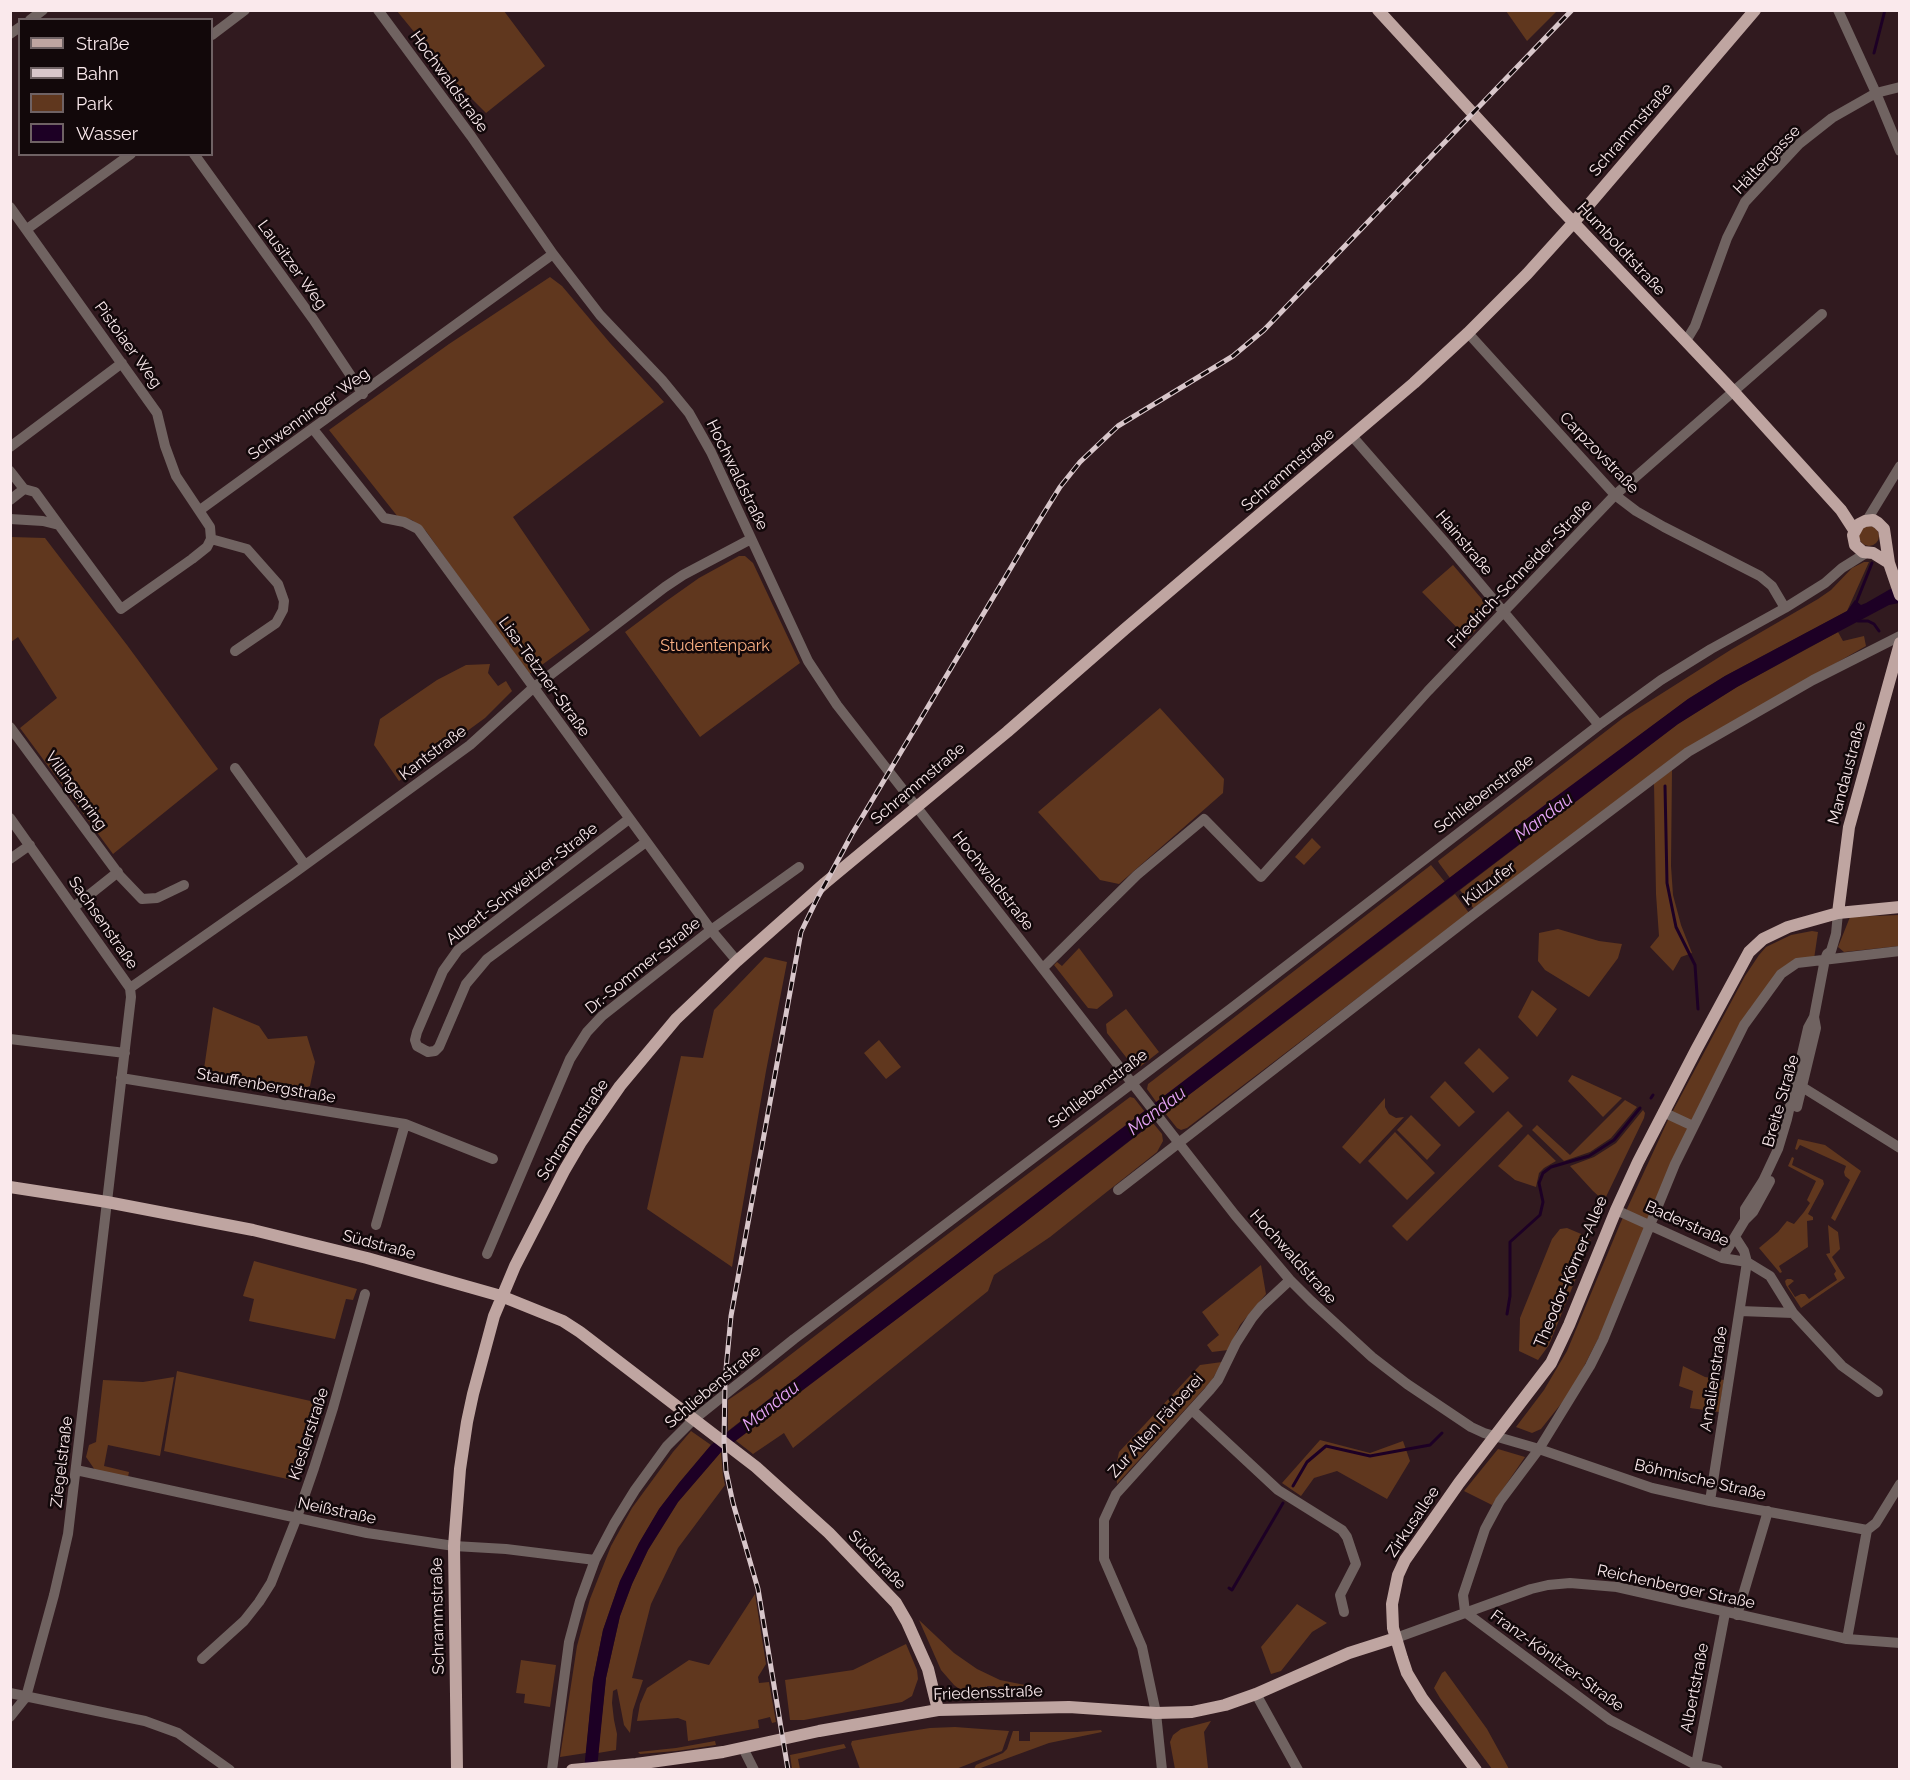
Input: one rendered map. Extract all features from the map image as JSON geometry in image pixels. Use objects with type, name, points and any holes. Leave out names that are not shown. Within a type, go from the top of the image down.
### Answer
[{"type":"main road","name":"Humboldtstraße","points":[[1378,10],[1734,392],[1840,510],[1863,527],[1858,549],[1890,563]]},
{"type":"main road","name":"Schrammstraße","points":[[457,1770],[454,1546],[460,1468],[467,1422],[482,1358],[501,1296],[564,1171],[620,1086],[676,1019],[737,961],[825,883],[1026,716],[1414,383],[1468,333],[1527,274],[1574,222],[1755,10]]},
{"type":"main road","points":[[1863,527],[1885,532],[1885,542],[1899,595]]},
{"type":"main road","points":[[1870,553],[1880,549],[1885,542]]},
{"type":"main road","name":"Mandaustraße","points":[[1838,914],[1849,827],[1899,643]]},
{"type":"main road","name":"Theodor-Körner-Allee","points":[[1495,1436],[1551,1362],[1569,1325],[1616,1210],[1663,1112],[1749,952],[1763,939],[1788,927],[1838,914],[1899,907]]},
{"type":"main road","name":"Südstraße","points":[[10,1187],[108,1202],[253,1230],[367,1258],[501,1296],[550,1314],[580,1332],[747,1461],[829,1533],[896,1604],[923,1656],[938,1710]]},
{"type":"main road","name":"Zirkusallee","points":[[1476,1770],[1414,1686],[1396,1638],[1392,1604],[1398,1575],[1405,1560],[1495,1436]]},
{"type":"main road","name":"Friedensstraße","points":[[572,1770],[619,1766],[743,1748],[819,1731],[938,1710],[1068,1707],[1156,1713],[1192,1712],[1225,1705],[1256,1694],[1349,1653],[1396,1638]]},
{"type":"street","points":[[213,34],[245,10]]},
{"type":"street","name":"Hochwaldstraße","points":[[378,10],[600,315],[662,380],[689,414],[711,452],[816,675],[837,705],[1140,1094],[1235,1215],[1290,1280],[1342,1331],[1407,1384],[1471,1427],[1495,1436]]},
{"type":"street","points":[[1838,10],[1876,93],[1899,151]]},
{"type":"street","name":"Hältergasse","points":[[1686,341],[1695,326],[1727,238],[1745,202],[1798,144],[1832,118],[1876,93],[1899,87]]},
{"type":"street","points":[[27,229],[128,156]]},
{"type":"street","name":"Lausitzer Weg","points":[[195,156],[313,319],[363,394]]},
{"type":"street","name":"Pistoiaer Weg","points":[[10,207],[157,413],[165,446],[176,476],[200,510]]},
{"type":"street","name":"Schwenninger Weg","points":[[200,510],[554,254]]},
{"type":"street","name":"Friedrich-Schneider-Straße","points":[[1043,968],[1137,874],[1204,819],[1261,877],[1428,691],[1615,495],[1822,314]]},
{"type":"street","name":"Carpzovstraße","points":[[1468,333],[1615,495],[1636,511],[1664,527],[1760,576],[1772,586],[1785,608]]},
{"type":"street","points":[[10,447],[122,363]]},
{"type":"street","name":"Lisa-Tetzner-Straße","points":[[313,429],[384,518],[404,522],[418,529],[629,819],[711,930],[737,961]]},
{"type":"street","name":"Hainstraße","points":[[1352,436],[1599,725]]},
{"type":"street","name":"Schliebenstraße","points":[[1842,568],[1899,466]]},
{"type":"street","points":[[10,471],[24,489],[35,492],[121,609],[207,547],[211,539],[210,527],[200,510]]},
{"type":"street","points":[[10,500],[24,489]]},
{"type":"street","points":[[10,519],[44,521],[59,525]]},
{"type":"street","points":[[211,539],[247,549],[278,584],[284,601],[283,610],[276,623],[235,651]]},
{"type":"street","name":"Kantstraße","points":[[130,988],[470,745],[533,688],[665,587],[751,539]]},
{"type":"street","name":"Schliebenstraße","points":[[552,1770],[568,1642],[580,1601],[595,1560],[614,1524],[635,1490],[668,1446],[794,1339],[1233,1007],[1599,725],[1661,680],[1785,608],[1825,583],[1842,568],[1870,553]]},
{"type":"street","name":"Külzufer","points":[[1119,1190],[1688,752],[1813,680],[1899,636]]},
{"type":"street","name":"Villingenring","points":[[10,727],[117,872],[142,899],[157,898],[184,885]]},
{"type":"street","points":[[235,768],[305,865]]},
{"type":"street","name":"Sachsenstraße","points":[[10,818],[130,988],[131,1008],[108,1202]]},
{"type":"street","name":"Albert-Schweitzer-Straße","points":[[629,819],[458,950],[443,971],[417,1032],[415,1040],[417,1046],[428,1052],[435,1051],[439,1047],[466,984],[487,959],[646,842]]},
{"type":"street","points":[[10,859],[30,845]]},
{"type":"street","name":"Dr.-Sommer-Straße","points":[[487,1254],[570,1059],[587,1032],[602,1016],[711,930],[799,867]]},
{"type":"street","points":[[74,907],[117,872]]},
{"type":"street","name":"Breite Straße","points":[[1722,1258],[1745,1220],[1746,1209],[1763,1181],[1778,1149],[1799,1085],[1808,1028],[1814,1017],[1826,950],[1832,932],[1836,930],[1838,914]]},
{"type":"street","points":[[1465,1612],[1463,1595],[1485,1529],[1500,1501],[1539,1449],[1603,1340],[1675,1164],[1744,1025],[1781,974],[1797,963],[1826,956],[1899,951]]},
{"type":"street","points":[[10,1039],[124,1053]]},
{"type":"street","name":"Stauffenbergstraße","points":[[121,1078],[405,1125],[493,1159]]},
{"type":"street","points":[[1799,1085],[1899,1148]]},
{"type":"street","points":[[1663,1112],[1693,1126]]},
{"type":"street","points":[[376,1225],[405,1125]]},
{"type":"street","name":"Ziegelstraße","points":[[10,1716],[26,1697],[68,1534],[108,1202]]},
{"type":"street","name":"Baderstraße","points":[[1616,1210],[1722,1258],[1747,1262],[1770,1276],[1793,1313],[1842,1366],[1878,1392]]},
{"type":"street","name":"Baderstraße","points":[[1735,1237],[1744,1251],[1747,1262]]},
{"type":"street","name":"Amalienstraße","points":[[1710,1501],[1747,1262]]},
{"type":"street","name":"Zur Alten Färberei","points":[[1162,1770],[1156,1713],[1142,1647],[1104,1559],[1104,1520],[1116,1494],[1218,1380],[1236,1343],[1252,1318],[1290,1280]]},
{"type":"street","name":"Kieslerstraße","points":[[202,1659],[244,1621],[271,1583],[297,1517],[333,1408],[365,1294]]},
{"type":"street","points":[[1740,1311],[1793,1313]]},
{"type":"street","points":[[1192,1410],[1278,1490],[1342,1530],[1347,1537],[1356,1564],[1340,1595],[1344,1612]]},
{"type":"street","name":"Böhmische Straße","points":[[1495,1436],[1652,1488],[1867,1530]]},
{"type":"street","name":"Neißstraße","points":[[76,1470],[367,1533],[454,1546],[506,1549],[595,1560]]},
{"type":"street","points":[[1847,1639],[1867,1530],[1876,1522],[1899,1484]]},
{"type":"street","points":[[1737,1615],[1767,1511]]},
{"type":"street","name":"Reichenberger Straße","points":[[1396,1638],[1530,1589],[1570,1583],[1617,1587],[1847,1639],[1899,1643]]},
{"type":"street","name":"Franz-Könitzer-Straße","points":[[1465,1612],[1610,1720],[1696,1767],[1718,1770]]},
{"type":"street","name":"Albertstraße","points":[[1696,1767],[1725,1613]]},
{"type":"street","points":[[10,1693],[145,1721],[178,1733],[230,1770]]},
{"type":"street","points":[[1256,1694],[1298,1770]]},
{"type":"street","points":[[743,1748],[754,1770]]},
{"type":"green space","points":[[397,11],[504,11],[545,66],[486,113],[455,82]]},
{"type":"green space","points":[[1506,11],[1557,11],[1527,41]]},
{"type":"green space","points":[[550,277],[562,286],[664,402],[513,517],[590,630],[528,675],[426,531],[412,520],[398,517],[329,430],[449,344]]},
{"type":"green space","points":[[1869,526],[1876,529],[1879,536],[1876,543],[1869,546],[1862,543],[1859,536],[1862,529]]},
{"type":"green space","points":[[11,537],[45,538],[218,769],[113,854],[20,728],[57,698],[18,637],[11,642]]},
{"type":"green space","name":"Studentenpark","points":[[739,556],[745,556],[753,563],[800,663],[700,737],[625,632],[699,578]]},
{"type":"green space","points":[[1869,562],[1847,611],[1725,676],[1688,699],[1450,878],[1438,861],[1623,718],[1732,649],[1818,599],[1831,590],[1852,568]]},
{"type":"green space","points":[[1453,565],[1492,611],[1468,639],[1422,592]]},
{"type":"green space","points":[[1838,632],[1843,641],[1864,636],[1866,646],[1685,749],[1474,909],[1460,890],[1678,724],[1737,687]]},
{"type":"green space","points":[[490,664],[488,673],[498,686],[506,681],[512,691],[485,718],[399,781],[374,745],[380,719],[437,680],[466,665]]},
{"type":"green space","points":[[1160,708],[1224,779],[1223,793],[1119,884],[1100,880],[1038,812]]},
{"type":"green space","points":[[1672,770],[1673,895],[1692,953],[1681,957],[1673,971],[1650,947],[1659,936],[1654,783]]},
{"type":"green space","points":[[1312,838],[1321,847],[1304,865],[1295,857]]},
{"type":"green space","points":[[1431,865],[1445,882],[1157,1103],[1147,1089],[1148,1084]]},
{"type":"green space","points":[[1455,894],[1469,913],[1187,1128],[1181,1130],[1177,1128],[1165,1113]]},
{"type":"green space","points":[[1899,915],[1899,946],[1844,952],[1838,947],[1850,917]]},
{"type":"green space","points":[[1558,929],[1599,941],[1622,944],[1618,958],[1589,997],[1545,970],[1538,961],[1539,933]]},
{"type":"green space","points":[[1818,932],[1814,959],[1804,958],[1751,1007],[1600,1335],[1572,1390],[1541,1429],[1532,1433],[1516,1427],[1544,1390],[1567,1351],[1620,1224],[1668,1120],[1745,976],[1766,947],[1791,935]]},
{"type":"green space","points":[[1079,948],[1112,992],[1113,996],[1097,1009],[1088,1008],[1054,965],[1057,962],[1062,966]]},
{"type":"green space","points":[[765,957],[787,962],[732,1267],[647,1209],[681,1056],[703,1058],[714,1010]]},
{"type":"green space","points":[[1532,990],[1557,1009],[1537,1037],[1518,1017]]},
{"type":"green space","points":[[213,1007],[259,1026],[268,1039],[307,1036],[315,1062],[310,1086],[286,1094],[207,1082],[210,1070],[204,1069]]},
{"type":"green space","points":[[1126,1009],[1159,1052],[1136,1068],[1107,1033],[1106,1024]]},
{"type":"green space","points":[[879,1040],[901,1067],[886,1079],[864,1053]]},
{"type":"green space","points":[[1479,1048],[1509,1078],[1493,1093],[1464,1063]]},
{"type":"green space","points":[[1572,1075],[1622,1098],[1603,1117],[1568,1081]]},
{"type":"green space","points":[[1445,1081],[1475,1112],[1459,1127],[1430,1097]]},
{"type":"green space","points":[[1130,1097],[1134,1098],[1145,1112],[728,1431],[728,1400],[759,1379]]},
{"type":"green space","points":[[1385,1098],[1385,1107],[1389,1114],[1396,1118],[1404,1117],[1360,1164],[1342,1147]]},
{"type":"green space","points":[[1625,1100],[1637,1107],[1611,1138],[1590,1152],[1564,1161],[1532,1130],[1537,1125],[1570,1155]]},
{"type":"green space","points":[[1643,1110],[1644,1118],[1604,1201],[1570,1166],[1594,1157],[1616,1143]]},
{"type":"green space","points":[[1508,1111],[1523,1126],[1407,1241],[1392,1226]]},
{"type":"green space","points":[[1411,1115],[1441,1145],[1427,1160],[1397,1130]]},
{"type":"green space","points":[[1153,1123],[1162,1134],[1163,1141],[1157,1152],[1050,1237],[994,1275],[988,1291],[793,1448],[784,1433],[753,1454],[735,1440],[1024,1223]]},
{"type":"green space","points":[[1395,1132],[1435,1173],[1407,1200],[1368,1161]]},
{"type":"green space","points":[[1528,1134],[1556,1161],[1539,1173],[1536,1187],[1515,1180],[1498,1166]]},
{"type":"green space","points":[[1798,1139],[1825,1145],[1861,1171],[1835,1221],[1831,1218],[1850,1180],[1845,1176],[1846,1166],[1800,1145],[1797,1150],[1795,1149]]},
{"type":"green space","points":[[1792,1157],[1794,1158],[1792,1165],[1823,1180],[1824,1184],[1808,1214],[1813,1217],[1813,1220],[1807,1221],[1808,1247],[1779,1266],[1782,1272],[1780,1273],[1759,1248],[1787,1221],[1794,1224],[1810,1203],[1807,1200],[1816,1181],[1788,1166]]},
{"type":"green space","points":[[1828,1225],[1838,1232],[1840,1249],[1832,1257],[1845,1278],[1801,1308],[1786,1285],[1787,1279],[1794,1281],[1788,1286],[1795,1297],[1805,1294],[1809,1299],[1837,1280],[1834,1274],[1836,1271],[1826,1254],[1830,1253]]},
{"type":"green space","points":[[1567,1228],[1586,1236],[1591,1241],[1549,1345],[1538,1360],[1519,1351],[1520,1318],[1552,1239],[1560,1229]]},
{"type":"green space","points":[[254,1261],[357,1289],[353,1300],[346,1299],[335,1339],[249,1321],[254,1299],[243,1296]]},
{"type":"green space","points":[[1261,1265],[1266,1294],[1240,1325],[1228,1350],[1212,1352],[1207,1345],[1219,1335],[1202,1312]]},
{"type":"green space","points":[[1222,1362],[1212,1380],[1117,1484],[1116,1466],[1119,1452],[1200,1365]]},
{"type":"green space","points":[[1683,1366],[1705,1377],[1724,1380],[1719,1412],[1690,1408],[1693,1391],[1679,1386]]},
{"type":"green space","points":[[177,1371],[315,1402],[296,1481],[164,1451]]},
{"type":"green space","points":[[174,1377],[160,1456],[108,1445],[104,1466],[129,1472],[128,1477],[95,1470],[86,1457],[89,1445],[96,1442],[103,1380],[143,1382]]},
{"type":"green space","points":[[691,1431],[711,1445],[660,1508],[620,1581],[603,1630],[593,1680],[586,1753],[560,1757],[577,1646],[590,1599],[611,1546],[632,1508]]},
{"type":"green space","points":[[1320,1440],[1370,1453],[1403,1441],[1410,1461],[1387,1499],[1337,1471],[1314,1478],[1301,1496],[1282,1483]]},
{"type":"green space","points":[[1498,1449],[1525,1457],[1492,1505],[1464,1491]]},
{"type":"green space","points":[[721,1452],[725,1485],[678,1548],[651,1604],[632,1678],[643,1680],[633,1710],[630,1733],[624,1725],[617,1689],[613,1691],[612,1703],[617,1734],[616,1750],[598,1753],[606,1678],[620,1616],[632,1584],[648,1550],[678,1502]]},
{"type":"green space","points":[[755,1594],[766,1664],[758,1677],[759,1683],[769,1682],[776,1722],[772,1723],[770,1717],[758,1720],[759,1728],[688,1741],[686,1721],[678,1718],[637,1721],[640,1704],[647,1688],[689,1660],[709,1665]]},
{"type":"green space","points":[[1297,1604],[1327,1623],[1312,1632],[1281,1671],[1271,1674],[1261,1647]]},
{"type":"green space","points":[[919,1620],[954,1653],[977,1669],[1000,1680],[1040,1688],[1044,1691],[996,1688],[995,1686],[987,1686],[987,1689],[958,1688],[941,1670]]},
{"type":"green space","points":[[906,1644],[917,1670],[918,1679],[912,1696],[902,1702],[804,1720],[790,1720],[785,1680],[853,1670]]},
{"type":"green space","points":[[521,1660],[556,1665],[550,1707],[524,1703],[525,1694],[516,1693]]},
{"type":"green space","points":[[1445,1671],[1487,1729],[1509,1769],[1492,1769],[1440,1698],[1434,1688]]},
{"type":"green space","points":[[1211,1721],[1204,1732],[1208,1768],[1175,1769],[1170,1742],[1173,1735],[1181,1729]]},
{"type":"green space","points":[[955,1727],[1009,1731],[1002,1751],[956,1769],[860,1769],[851,1744],[852,1741],[892,1734]]},
{"type":"green space","points":[[1101,1730],[1102,1732],[1049,1743],[974,1769],[976,1765],[1003,1753],[1007,1749],[1013,1731],[1019,1731],[1019,1741],[1030,1741],[1030,1732]]},
{"type":"green space","points":[[715,1741],[716,1745],[676,1751],[640,1754],[638,1752],[676,1748]]},
{"type":"green space","points":[[844,1744],[846,1748],[798,1759],[800,1769],[792,1769],[790,1755]]},
{"type":"water","name":"Mandau","points":[[1899,584],[1899,603],[1889,605],[1808,648],[1737,687],[1678,724],[721,1452],[678,1502],[648,1550],[632,1584],[620,1616],[606,1678],[597,1769],[584,1770],[593,1680],[603,1630],[620,1581],[659,1509],[711,1445],[846,1339],[1546,804],[1688,699],[1725,676],[1847,611],[1855,600],[1861,605]]},
{"type":"waterway","points":[[1874,53],[1885,10]]},
{"type":"waterway","points":[[1856,603],[1872,563]]},
{"type":"waterway","points":[[1858,621],[1868,621],[1874,624],[1879,631]]},
{"type":"waterway","points":[[1665,786],[1667,883],[1676,927],[1695,965],[1698,1009]]},
{"type":"waterway","points":[[1507,1314],[1510,1296],[1510,1242],[1540,1215],[1543,1202],[1539,1183],[1543,1173],[1551,1167],[1589,1156],[1614,1140],[1640,1108]]},
{"type":"waterway","points":[[1293,1486],[1307,1462],[1326,1446],[1370,1456],[1430,1445],[1442,1433]]},
{"type":"waterway","points":[[1229,1588],[1232,1590],[1283,1503]]},
{"type":"railway","points":[[788,1770],[758,1589],[733,1503],[726,1471],[724,1442],[725,1380],[731,1316],[801,932],[852,834],[1037,524],[1060,487],[1080,462],[1118,426],[1233,356],[1264,330],[1572,10]]}]
